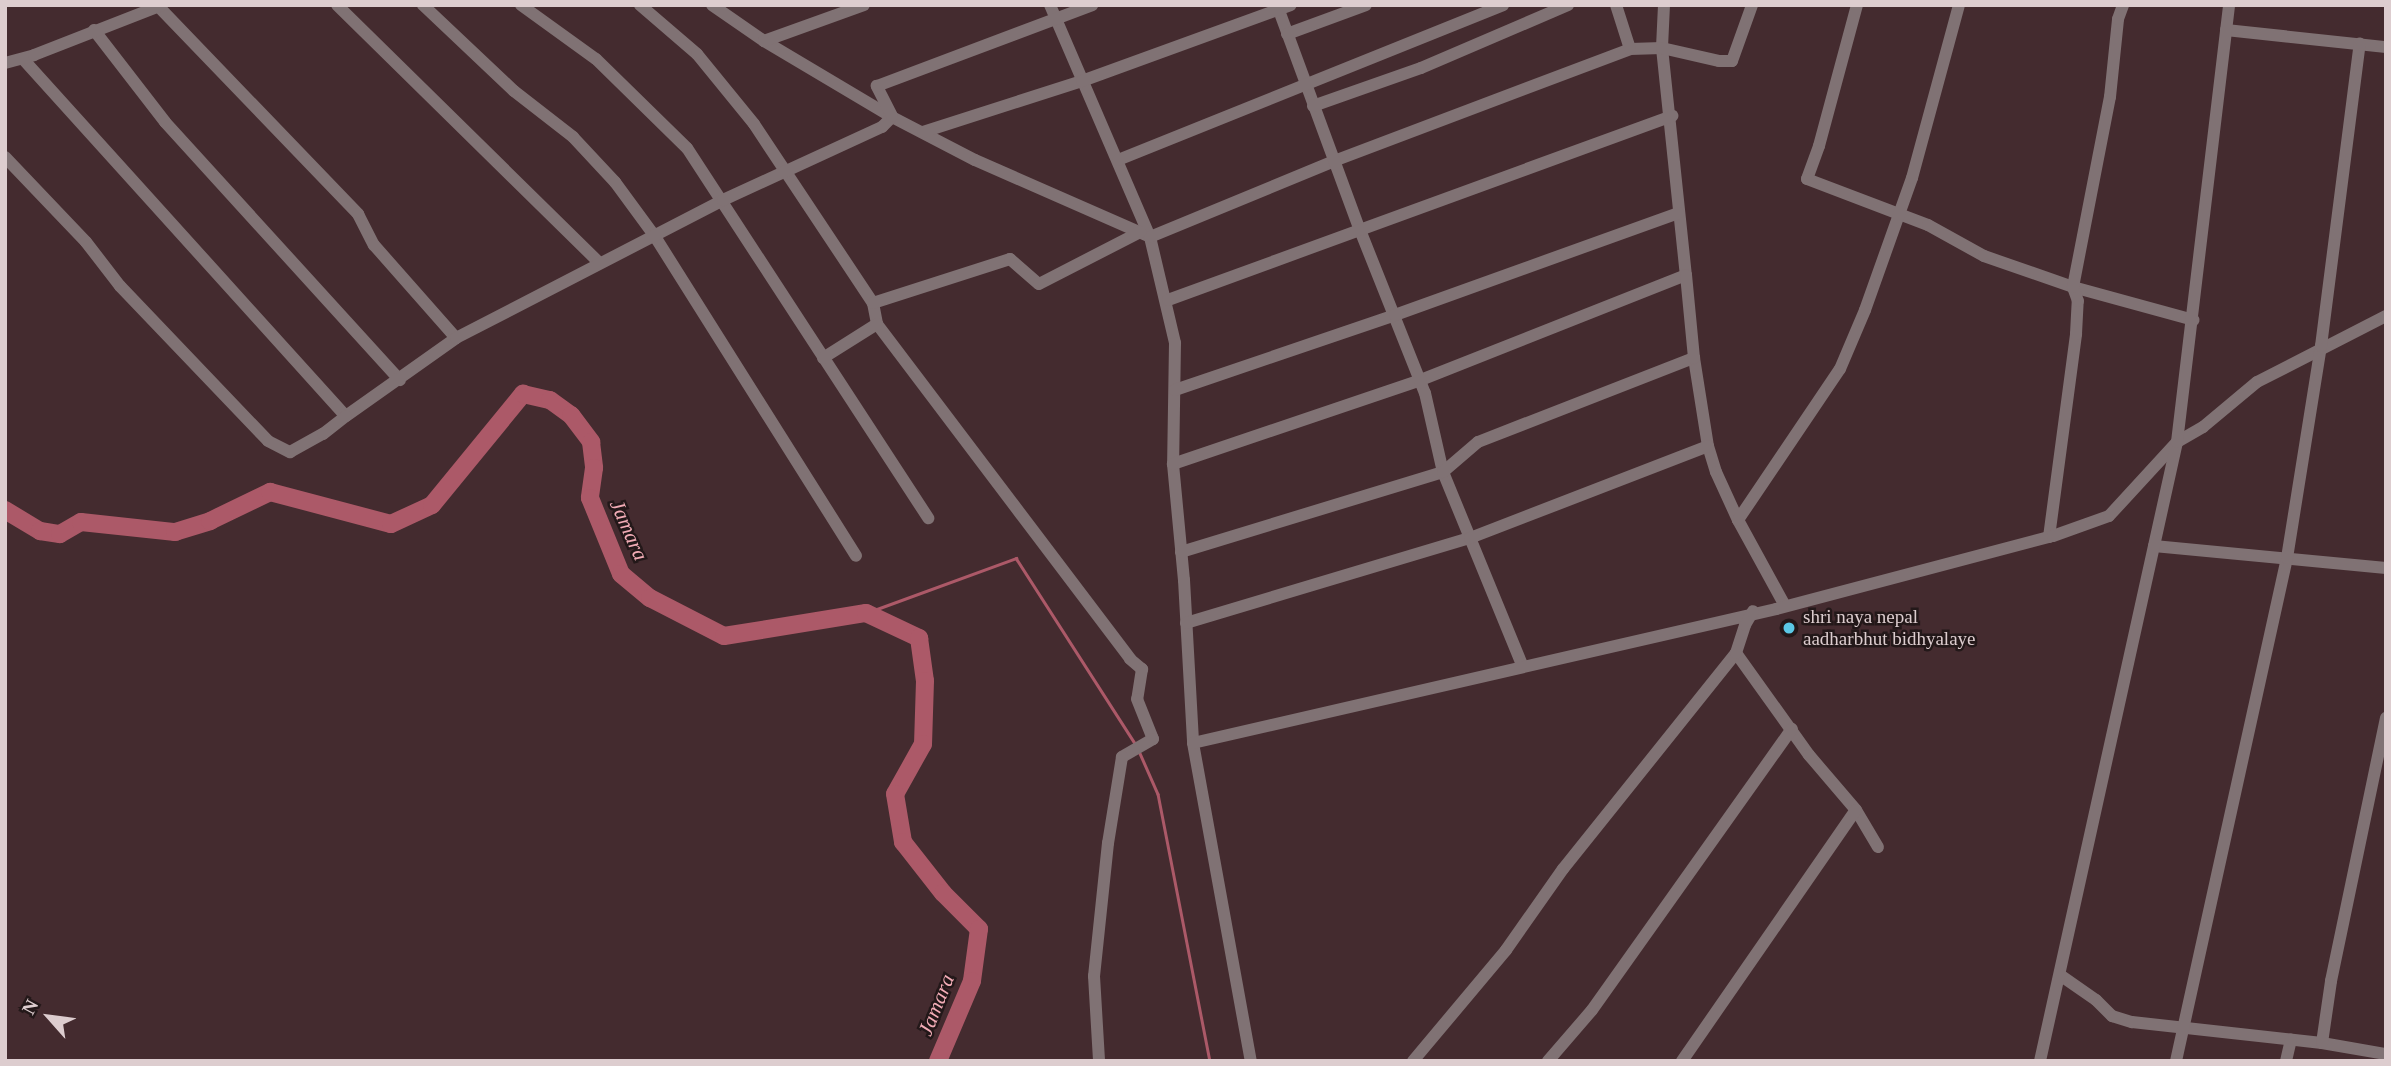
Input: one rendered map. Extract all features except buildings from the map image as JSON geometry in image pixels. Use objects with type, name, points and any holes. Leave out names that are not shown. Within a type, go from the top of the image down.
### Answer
[{"type":"street","points":[[337,5],[600,263]]},
{"type":"street","points":[[422,5],[513,90],[573,137],[615,182],[654,235],[856,556]]},
{"type":"street","points":[[521,5],[606,68],[687,148],[928,518]]},
{"type":"street","points":[[640,5],[697,54],[754,124],[873,303],[877,324],[1130,659],[1142,669],[1138,699],[1153,739],[1122,757],[1108,843],[1094,975],[1099,1061]]},
{"type":"street","points":[[712,5],[764,41],[892,117],[975,160],[1145,234]]},
{"type":"street","points":[[764,41],[864,5]]},
{"type":"street","points":[[1050,5],[1118,160],[1168,300],[1175,344],[1173,464],[1193,743],[1251,1061]]},
{"type":"street","points":[[892,117],[877,86],[1092,5]]},
{"type":"street","points":[[923,132],[1082,81],[1292,5]]},
{"type":"street","points":[[1287,34],[1366,5]]},
{"type":"street","points":[[1118,160],[1503,5]]},
{"type":"street","points":[[1313,106],[1421,68],[1568,5]]},
{"type":"street","points":[[1616,5],[1630,49]]},
{"type":"street","points":[[1664,5],[1662,48],[1672,116],[1678,213],[1694,358],[1708,446],[1738,520],[1785,606]]},
{"type":"street","points":[[873,303],[1010,259],[1039,284],[1145,234],[1630,49],[1662,48],[1696,57],[1732,61],[1752,5]]},
{"type":"street","points":[[1857,5],[1819,146],[1807,179],[1928,225],[1984,256],[2073,287],[2194,320]]},
{"type":"street","points":[[1738,520],[1840,369],[1866,310],[1899,215],[1959,5]]},
{"type":"street","points":[[2049,537],[2076,334],[2078,301],[2073,287],[2110,97],[2118,19],[2123,5]]},
{"type":"street","points":[[2040,1061],[2177,442],[2194,320],[2229,5]]},
{"type":"street","points":[[5,63],[23,59],[160,6],[358,214],[374,245],[456,338]]},
{"type":"street","points":[[1278,8],[1360,230],[1420,380],[1443,472],[1522,665]]},
{"type":"street","points":[[94,30],[164,122],[400,380]]},
{"type":"street","points":[[2226,30],[2386,47]]},
{"type":"street","points":[[2176,1061],[2287,558],[2321,346],[2360,43]]},
{"type":"street","points":[[23,59],[345,416]]},
{"type":"street","points":[[1168,300],[1672,116]]},
{"type":"street","points":[[5,157],[86,242],[120,286],[268,441],[290,452],[323,434],[456,338],[723,200],[787,174],[882,127],[892,117]]},
{"type":"street","points":[[1175,390],[1395,315],[1678,213]]},
{"type":"street","points":[[1173,464],[1420,380],[1686,275]]},
{"type":"street","points":[[1193,743],[1753,611],[1785,606],[2049,537],[2109,516],[2177,442],[2203,427],[2257,382],[2321,346],[2386,316]]},
{"type":"street","points":[[823,359],[877,324]]},
{"type":"street","points":[[1181,552],[1443,472],[1478,442],[1694,358]]},
{"type":"street","points":[[1186,623],[1471,538],[1708,446]]},
{"type":"street","points":[[2154,546],[2386,568]]},
{"type":"street","points":[[1413,1061],[1506,950],[1572,858],[1736,653],[1745,625],[1753,611]]},
{"type":"street","points":[[1736,653],[1856,810],[1878,847]]},
{"type":"street","points":[[2322,1044],[2331,981],[2386,718]]},
{"type":"street","points":[[1548,1061],[1592,1010],[1792,729]]},
{"type":"street","points":[[1682,1061],[1856,810]]},
{"type":"street","points":[[2060,975],[2096,1000],[2112,1016],[2132,1022],[2386,1054]]},
{"type":"street","points":[[2286,1061],[2291,1040]]},
{"type":"waterway","name":"Jamara","points":[[5,510],[40,531],[60,534],[81,522],[175,532],[210,521],[270,492],[391,524],[432,505],[523,394],[550,400],[571,415],[591,442],[594,468],[590,498],[621,574],[650,598],[724,636],[866,613],[919,638],[925,681],[923,744],[895,794],[903,842],[943,893],[979,929],[972,981],[938,1061]]},
{"type":"waterway","points":[[866,613],[1016,558],[1136,745]]},
{"type":"waterway","points":[[1139,751],[1158,794],[1210,1061]]},
{"type":"place","name":"shri naya nepal aadharbhut bidhyalaye","points":[[1789,628]]}]
